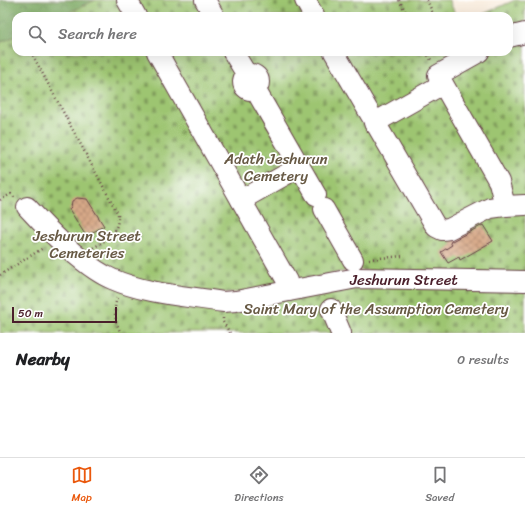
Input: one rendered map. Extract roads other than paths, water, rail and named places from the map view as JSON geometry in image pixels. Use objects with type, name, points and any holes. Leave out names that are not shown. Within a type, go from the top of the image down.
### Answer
[{"type":"street","points":[[127,0],[134,12]]},
{"type":"street","points":[[205,0],[212,12]]},
{"type":"street","points":[[305,0],[312,12]]},
{"type":"street","points":[[513,36],[525,33]]},
{"type":"street","points":[[159,56],[287,281],[288,291]]},
{"type":"street","points":[[235,56],[353,260]]},
{"type":"street","points":[[336,56],[433,223],[440,230],[450,229],[490,208],[525,205]]},
{"type":"street","points":[[472,56],[438,75],[499,182],[506,206]]},
{"type":"street","points":[[374,123],[442,84]]},
{"type":"street","points":[[241,200],[299,167]]},
{"type":"street","name":"Jeshurun Street","points":[[26,207],[56,237],[104,275],[126,284],[230,302],[357,278],[525,281]]},
{"type":"street","points":[[331,309],[341,333]]},
{"type":"park label","name":"Adath Jeshurun Cemetery","points":[[276,168]]},
{"type":"park label","name":"Jeshurun Street Cemeteries","points":[[87,244]]},
{"type":"park label","name":"Saint Mary of the Assumption Cemetery","points":[[376,309]]}]
